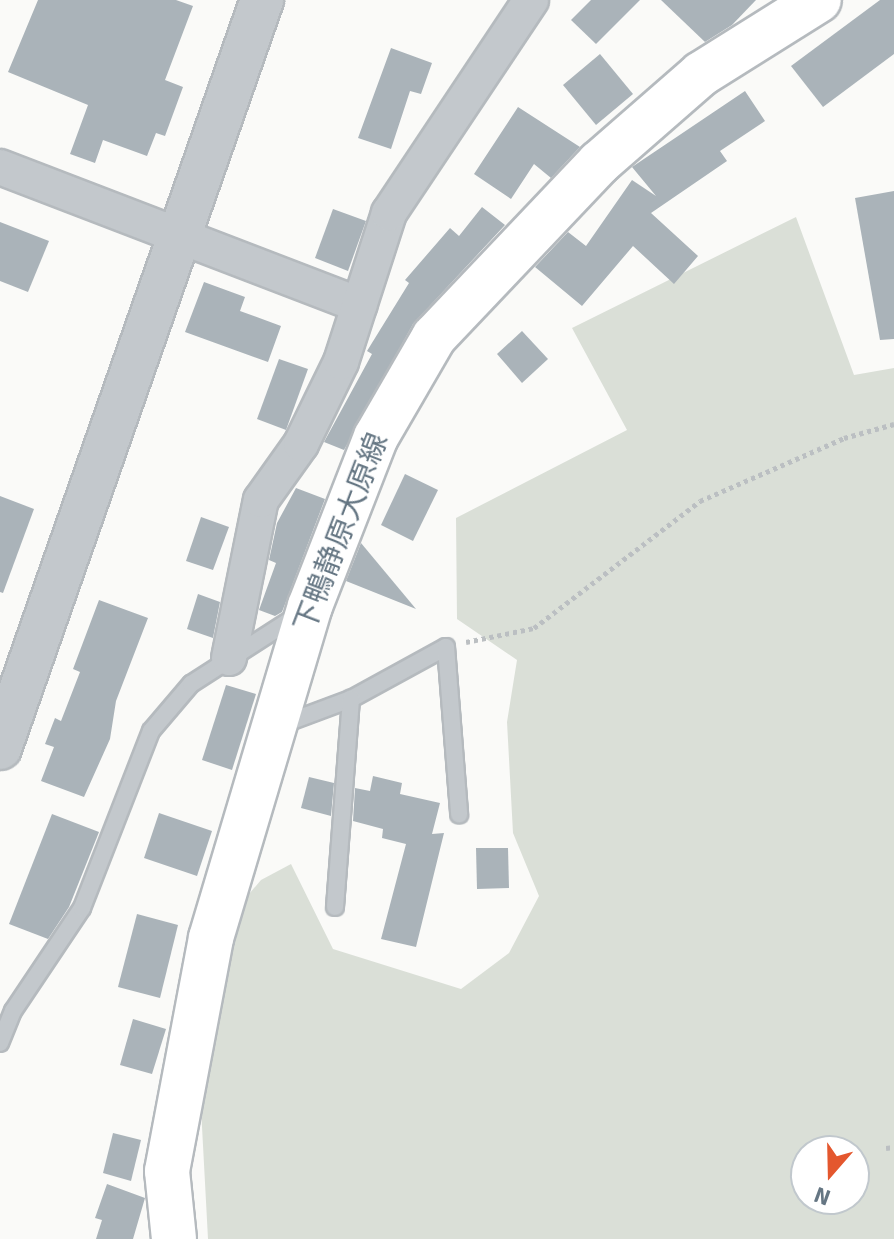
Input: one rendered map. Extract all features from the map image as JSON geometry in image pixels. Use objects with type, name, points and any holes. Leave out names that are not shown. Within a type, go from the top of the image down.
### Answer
[{"type":"main road","name":"下鴨静原大原線","points":[[174,1239],[167,1171],[211,938],[310,606],[376,437],[434,337],[599,163],[701,74],[819,0]]},
{"type":"street","points":[[0,748],[176,235],[262,0]]},
{"type":"street","points":[[229,658],[261,500],[301,444],[341,362],[389,213],[531,0]]},
{"type":"street","points":[[0,167],[359,305]]},
{"type":"lane","points":[[0,1043],[13,1011],[82,908],[151,731],[191,684],[229,658],[254,648],[310,606]]},
{"type":"lane","points":[[276,727],[351,699],[446,647],[459,814]]},
{"type":"lane","points":[[335,907],[351,699]]},
{"type":"path","points":[[446,647],[534,628],[700,501],[844,438],[894,424]]},
{"type":"path","points":[[886,1148],[894,1147]]},
{"type":"shaded area","points":[[796,217],[854,375],[894,368],[894,1239],[208,1239],[198,1052],[238,907],[261,880],[291,864],[333,949],[461,989],[509,953],[539,896],[513,833],[507,722],[517,660],[457,619],[456,518],[627,430],[572,328]]},
{"type":"building","points":[[38,0],[176,0],[193,6],[165,80],[183,87],[165,136],[156,133],[147,156],[103,140],[95,163],[70,154],[88,105],[8,72]]},
{"type":"building","points":[[591,0],[640,0],[596,44],[571,20]]},
{"type":"building","points":[[661,0],[756,0],[732,25],[705,42]]},
{"type":"building","points":[[880,0],[894,0],[894,54],[823,107],[791,66]]},
{"type":"building","points":[[391,48],[432,63],[421,94],[410,91],[391,149],[358,138]]},
{"type":"building","points":[[600,54],[633,94],[596,125],[563,85]]},
{"type":"building","points":[[745,91],[765,121],[720,151],[727,161],[651,213],[698,256],[674,284],[633,246],[582,306],[535,267],[568,232],[586,246],[632,180],[656,196],[632,167]]},
{"type":"building","points":[[518,107],[580,147],[551,178],[534,164],[511,199],[474,174]]},
{"type":"building","points":[[894,191],[894,339],[880,340],[855,198]]},
{"type":"building","points":[[482,207],[505,225],[413,324],[344,450],[324,442],[372,354],[367,351],[409,283],[405,280],[450,228],[459,236]]},
{"type":"building","points":[[333,209],[366,221],[348,271],[315,258]]},
{"type":"building","points":[[0,222],[49,241],[28,292],[0,281]]},
{"type":"building","points":[[204,282],[245,297],[240,311],[281,326],[268,362],[185,332]]},
{"type":"building","points":[[522,331],[548,359],[522,383],[497,354]]},
{"type":"building","points":[[279,359],[308,369],[286,430],[257,419]]},
{"type":"building","points":[[405,474],[438,490],[413,541],[381,525]]},
{"type":"building","points":[[296,488],[325,499],[282,612],[275,616],[259,610],[276,563],[269,560],[277,523]]},
{"type":"building","points":[[0,496],[34,509],[3,593],[0,592]]},
{"type":"building","points":[[201,517],[229,527],[213,570],[186,561]]},
{"type":"building","points":[[361,543],[416,609],[346,581]]},
{"type":"building","points":[[198,594],[220,602],[213,638],[187,629]]},
{"type":"building","points":[[99,600],[148,618],[116,701],[110,739],[84,797],[41,781],[54,747],[45,744],[55,718],[61,721],[80,672],[73,669]]},
{"type":"building","points":[[226,685],[256,694],[232,770],[202,760]]},
{"type":"building","points":[[373,776],[402,783],[400,794],[440,803],[432,834],[444,833],[416,947],[381,939],[406,844],[382,838],[383,829],[353,821],[355,788],[370,791]]},
{"type":"building","points":[[309,777],[334,783],[331,816],[301,808]]},
{"type":"building","points":[[159,813],[212,831],[197,876],[144,858]]},
{"type":"building","points":[[52,814],[99,832],[69,907],[48,939],[9,924]]},
{"type":"building","points":[[476,848],[508,848],[509,888],[477,889]]},
{"type":"building","points":[[137,914],[178,925],[160,998],[118,987]]},
{"type":"building","points":[[133,1019],[166,1029],[152,1074],[120,1065]]},
{"type":"building","points":[[113,1133],[141,1140],[131,1181],[103,1173]]},
{"type":"building","points":[[107,1184],[145,1198],[133,1239],[96,1239],[102,1220],[95,1218]]}]
